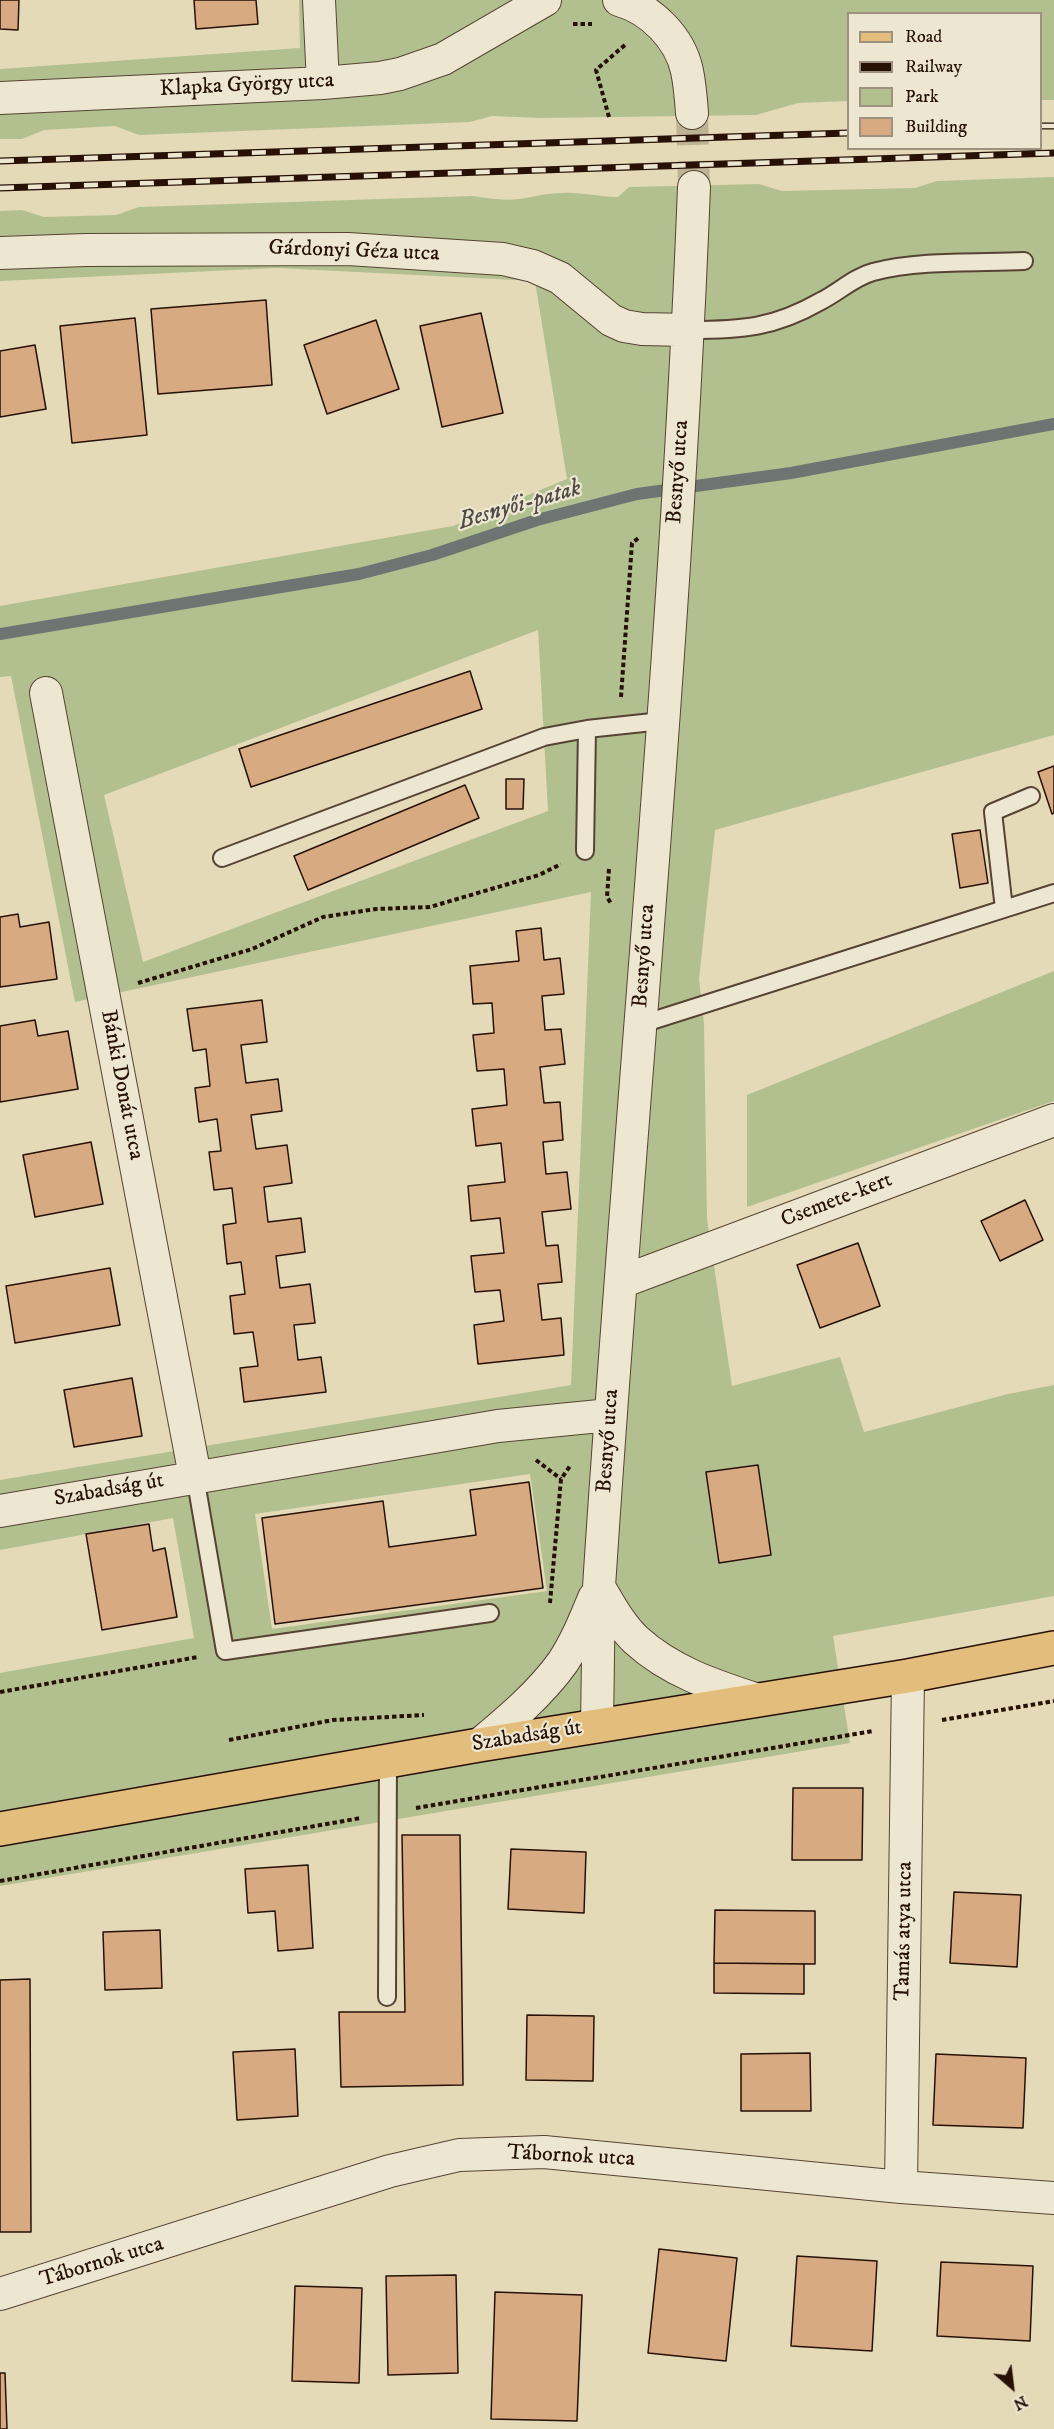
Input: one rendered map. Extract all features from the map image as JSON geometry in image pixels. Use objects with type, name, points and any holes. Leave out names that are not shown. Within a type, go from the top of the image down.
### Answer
[{"type":"main road","name":"Szabadság út","points":[[0,1829],[479,1745],[908,1676],[1054,1648]]},
{"type":"street","points":[[319,0],[323,83]]},
{"type":"street","name":"Klapka György utca","points":[[0,98],[360,81],[400,74],[443,59],[545,0]]},
{"type":"street","points":[[619,0],[648,14],[666,31],[682,56],[687,70],[692,113]]},
{"type":"street","points":[[666,31],[673,0]]},
{"type":"street","name":"Besnyő utca","points":[[597,1726],[599,1587],[596,1417],[621,1282],[689,330],[694,187]]},
{"type":"street","name":"Gárdonyi Géza utca","points":[[0,253],[86,250],[348,249],[503,259],[533,266],[560,278],[611,320],[624,326],[642,329],[689,330]]},
{"type":"street","name":"Bánki Donát utca","points":[[46,693],[195,1476]]},
{"type":"street","name":"Csemete-kert","points":[[621,1282],[1054,1120]]},
{"type":"street","name":"Szabadság út","points":[[0,1511],[498,1426],[596,1417]]},
{"type":"street","points":[[599,1587],[617,1617],[635,1639],[660,1659],[696,1680],[755,1699]]},
{"type":"street","points":[[479,1745],[520,1711],[555,1672],[578,1634],[599,1587]]},
{"type":"street","name":"Tamás atya utca","points":[[902,2187],[908,1676]]},
{"type":"street","name":"Tábornok utca","points":[[0,2294],[390,2171],[459,2156],[544,2152],[902,2187],[1054,2198]]},
{"type":"lane","points":[[689,330],[741,330],[767,325],[823,301],[848,284],[870,273],[896,266],[1024,261]]},
{"type":"lane","points":[[222,858],[544,736],[662,721]]},
{"type":"lane","points":[[585,851],[587,729]]},
{"type":"lane","points":[[1004,909],[993,812],[1031,796]]},
{"type":"lane","points":[[639,1025],[1054,893]]},
{"type":"lane","points":[[195,1476],[225,1652],[490,1612]]},
{"type":"lane","points":[[387,1997],[388,1761]]},
{"type":"path","points":[[568,25],[599,25]]},
{"type":"path","points":[[609,117],[596,70],[632,39]]},
{"type":"path","points":[[620,725],[632,543],[645,533]]},
{"type":"path","points":[[104,993],[252,949],[323,917],[376,909],[430,907],[539,875],[585,851]]},
{"type":"path","points":[[610,862],[607,897],[614,907]]},
{"type":"path","points":[[550,1609],[561,1479],[579,1452],[596,1417]]},
{"type":"path","points":[[0,1692],[225,1652]]},
{"type":"path","points":[[0,1881],[1054,1701]]},
{"type":"path","points":[[229,1740],[333,1720],[432,1713]]},
{"type":"green space","points":[[299,0],[1054,0],[1054,100],[1042,100],[1042,12],[847,12],[847,101],[798,103],[756,115],[541,118],[492,116],[470,122],[139,135],[115,126],[44,130],[22,139],[0,139],[0,69],[300,48]]},
{"type":"green space","points":[[1054,177],[1054,735],[715,830],[699,979],[704,1023],[707,1219],[732,1386],[840,1357],[864,1432],[1008,1394],[1054,1385],[1054,1596],[833,1636],[850,1743],[0,1886],[0,1673],[194,1638],[173,1518],[0,1550],[0,1480],[571,1385],[591,892],[75,1002],[11,676],[0,677],[0,606],[453,526],[567,479],[535,281],[277,268],[0,281],[0,211],[22,210],[44,217],[116,215],[139,207],[472,196],[513,200],[561,193],[618,197],[629,187],[759,184],[782,191],[915,188],[937,181]],"holes":[[[538,630],[548,811],[143,962],[104,795]],[[530,1474],[547,1591],[272,1629],[255,1514]]]},
{"type":"green space","points":[[1054,971],[1054,1101],[747,1207],[747,1095]]},
{"type":"building","points":[[0,0],[19,0],[18,30],[0,29]]},
{"type":"building","points":[[194,0],[256,0],[258,24],[196,29]]},
{"type":"building","points":[[266,300],[272,385],[158,394],[151,309]]},
{"type":"building","points":[[481,313],[503,413],[442,427],[420,326]]},
{"type":"building","points":[[135,318],[147,435],[72,443],[60,326]]},
{"type":"building","points":[[376,320],[399,389],[327,414],[304,345]]},
{"type":"building","points":[[35,345],[46,409],[0,417],[0,351]]},
{"type":"building","points":[[470,671],[482,709],[251,787],[239,749]]},
{"type":"building","points":[[1054,766],[1054,813],[1052,814],[1038,772]]},
{"type":"building","points":[[506,779],[524,779],[523,809],[506,809]]},
{"type":"building","points":[[465,785],[479,818],[308,890],[294,856]]},
{"type":"building","points":[[980,830],[988,883],[960,888],[952,834]]},
{"type":"building","points":[[18,914],[20,927],[49,922],[57,979],[0,987],[0,917]]},
{"type":"building","points":[[541,928],[544,960],[560,958],[564,994],[542,996],[545,1030],[561,1029],[565,1064],[540,1067],[544,1103],[560,1102],[563,1140],[543,1142],[546,1174],[567,1172],[571,1209],[542,1212],[546,1246],[558,1245],[562,1282],[538,1284],[542,1320],[561,1318],[564,1355],[478,1364],[474,1325],[504,1321],[500,1290],[475,1292],[471,1256],[504,1253],[500,1218],[471,1221],[468,1186],[505,1182],[501,1143],[476,1146],[472,1109],[507,1105],[504,1069],[477,1071],[473,1035],[494,1033],[492,1003],[473,1004],[470,966],[519,961],[516,931]]},
{"type":"building","points":[[262,1000],[267,1042],[241,1045],[246,1083],[278,1079],[282,1111],[251,1115],[256,1149],[287,1145],[292,1183],[264,1187],[268,1222],[301,1218],[305,1252],[276,1256],[280,1288],[310,1284],[315,1323],[294,1325],[298,1360],[321,1357],[326,1392],[244,1402],[240,1368],[258,1366],[253,1332],[234,1334],[230,1296],[245,1294],[241,1262],[227,1264],[223,1225],[236,1223],[232,1188],[214,1190],[209,1152],[221,1151],[217,1119],[199,1122],[195,1088],[210,1086],[206,1049],[193,1051],[187,1009]]},
{"type":"building","points":[[35,1020],[38,1036],[68,1031],[78,1089],[0,1102],[0,1026]]},
{"type":"building","points":[[91,1142],[103,1204],[35,1217],[23,1155]]},
{"type":"building","points":[[1025,1200],[1043,1240],[1000,1261],[981,1221]]},
{"type":"building","points":[[858,1243],[880,1306],[820,1328],[797,1265]]},
{"type":"building","points":[[110,1268],[120,1325],[15,1343],[6,1286]]},
{"type":"building","points":[[132,1378],[142,1436],[74,1447],[64,1390]]},
{"type":"building","points":[[758,1465],[771,1555],[719,1563],[706,1472]]},
{"type":"building","points":[[529,1482],[543,1588],[275,1624],[262,1518],[383,1501],[389,1547],[476,1535],[470,1490]]},
{"type":"building","points":[[149,1524],[153,1551],[165,1548],[177,1617],[102,1630],[86,1534]]},
{"type":"building","points":[[793,1788],[863,1788],[862,1860],[792,1860]]},
{"type":"building","points":[[402,1835],[460,1835],[463,2085],[341,2087],[339,2012],[405,2012]]},
{"type":"building","points":[[511,1849],[586,1852],[584,1913],[508,1909]]},
{"type":"building","points":[[308,1865],[313,1948],[278,1951],[275,1911],[248,1913],[245,1869]]},
{"type":"building","points":[[954,1892],[1021,1895],[1017,1967],[950,1963]]},
{"type":"building","points":[[715,1910],[815,1911],[815,1964],[714,1963]]},
{"type":"building","points":[[160,1930],[162,1988],[105,1990],[103,1932]]},
{"type":"building","points":[[714,1963],[804,1964],[804,1994],[714,1993]]},
{"type":"building","points":[[30,1979],[31,2232],[0,2232],[0,1980]]},
{"type":"building","points":[[527,2015],[594,2016],[593,2081],[526,2080]]},
{"type":"building","points":[[295,2049],[298,2116],[237,2120],[233,2052]]},
{"type":"building","points":[[810,2053],[811,2111],[741,2111],[741,2054]]},
{"type":"building","points":[[936,2054],[1026,2058],[1023,2128],[933,2125]]},
{"type":"building","points":[[659,2249],[737,2258],[726,2361],[648,2353]]},
{"type":"building","points":[[797,2256],[877,2261],[872,2351],[791,2346]]},
{"type":"building","points":[[941,2262],[1033,2266],[1030,2341],[937,2336]]},
{"type":"building","points":[[456,2275],[458,2373],[388,2375],[386,2276]]},
{"type":"building","points":[[295,2286],[362,2288],[359,2383],[292,2381]]},
{"type":"building","points":[[495,2292],[582,2295],[577,2421],[491,2419]]},
{"type":"building","points":[[0,2373],[5,2373],[7,2429],[0,2429]]},
{"type":"waterway","name":"Besnyői-patak","points":[[0,634],[359,574],[432,555],[537,520],[637,494],[791,473],[1054,424]]},
{"type":"tunnel","points":[[692,113],[694,187]]},
{"type":"railway","points":[[1042,126],[1054,126]]},
{"type":"railway","points":[[0,161],[847,133]]},
{"type":"railway","points":[[0,188],[1054,153]]}]
